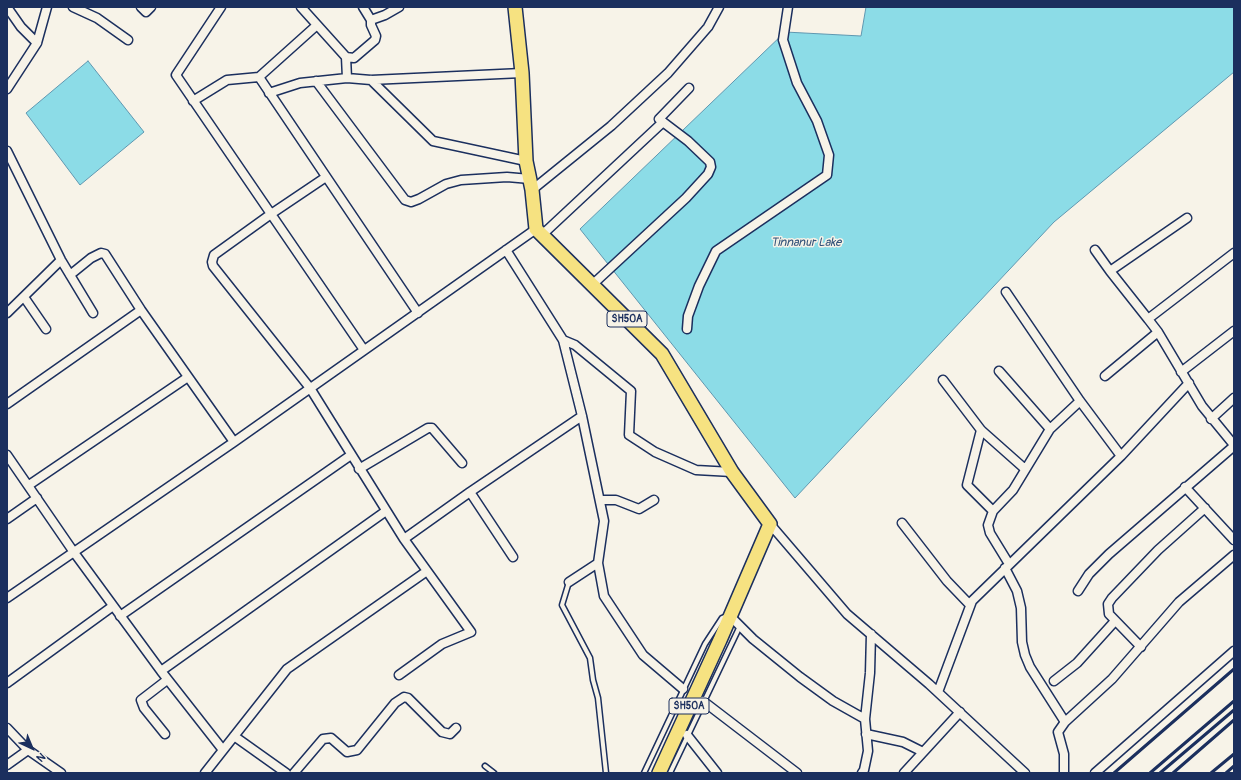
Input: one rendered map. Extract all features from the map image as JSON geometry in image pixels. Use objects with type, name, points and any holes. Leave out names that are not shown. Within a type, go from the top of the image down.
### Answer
[{"type":"main road","points":[[515,7],[522,73],[526,162],[539,232]]},
{"type":"main road","name":"SH50A","points":[[539,232],[662,354],[732,472],[770,524],[720,640],[659,773]]},
{"type":"street","points":[[7,7],[21,27],[37,43]]},
{"type":"street","points":[[7,89],[37,43],[47,7]]},
{"type":"street","points":[[73,7],[97,18],[128,40]]},
{"type":"street","points":[[141,7],[146,12],[151,7]]},
{"type":"street","points":[[221,7],[176,76],[364,350]]},
{"type":"street","points":[[301,7],[346,57],[347,78]]},
{"type":"street","points":[[346,57],[354,58],[375,40],[376,36],[372,29],[371,20],[363,7]]},
{"type":"street","points":[[371,20],[399,7]]},
{"type":"street","points":[[316,81],[405,200],[411,202],[446,184],[461,180],[507,177],[531,184],[611,126],[668,73],[708,27],[719,7]]},
{"type":"street","points":[[687,329],[688,316],[697,292],[716,251],[827,175],[829,155],[816,121],[797,83],[783,40],[788,7]]},
{"type":"street","points":[[193,101],[227,80],[259,77],[317,25]]},
{"type":"street","points":[[269,93],[300,83],[347,78],[371,80],[522,73]]},
{"type":"street","points":[[259,77],[418,313]]},
{"type":"street","points":[[371,80],[433,141],[526,162]]},
{"type":"street","points":[[592,285],[686,198],[708,174],[711,167],[710,162],[688,141],[659,119],[689,88]]},
{"type":"street","points":[[7,598],[73,551],[234,442],[506,250],[539,232],[663,122]]},
{"type":"street","points":[[7,151],[61,260],[93,313]]},
{"type":"street","points":[[326,177],[214,255],[212,262],[213,266],[310,388],[404,539],[471,632],[442,644],[399,674]]},
{"type":"street","points":[[1110,271],[1187,218]]},
{"type":"street","points":[[506,250],[563,340],[582,416],[604,521],[598,563],[604,596],[643,655],[683,689]]},
{"type":"street","points":[[1078,591],[1089,574],[1109,554],[1234,445],[1211,418],[1181,372],[1158,332],[1095,250]]},
{"type":"street","points":[[70,275],[91,258],[101,253],[106,254],[141,310],[234,442]]},
{"type":"street","points":[[1148,319],[1234,253]]},
{"type":"street","points":[[7,313],[61,260]]},
{"type":"street","points":[[1006,292],[1080,401],[1121,456]]},
{"type":"street","points":[[24,297],[46,329]]},
{"type":"street","points":[[7,404],[141,310]]},
{"type":"street","points":[[1181,372],[1234,331]]},
{"type":"street","points":[[1105,376],[1158,332]]},
{"type":"street","points":[[563,340],[575,345],[631,391],[629,435],[655,452],[696,470],[732,472]]},
{"type":"street","points":[[999,371],[1050,429]]},
{"type":"street","points":[[29,486],[188,377]]},
{"type":"street","points":[[943,380],[981,430],[1025,470]]},
{"type":"street","points":[[938,692],[972,601],[1121,456],[1189,383]]},
{"type":"street","points":[[1211,418],[1234,398]]},
{"type":"street","points":[[1065,722],[1030,667],[1025,656],[1022,642],[1021,608],[1018,597],[1007,566],[990,533],[988,525],[993,511],[1013,490],[1050,429],[1080,401]]},
{"type":"street","points":[[404,539],[582,416]]},
{"type":"street","points":[[360,469],[428,428],[432,428],[462,464]]},
{"type":"street","points":[[981,430],[967,485],[993,511]]},
{"type":"street","points":[[120,616],[351,455]]},
{"type":"street","points":[[8,458],[73,551],[167,680],[223,750]]},
{"type":"street","points":[[1185,487],[1234,540]]},
{"type":"street","points":[[470,492],[513,556]]},
{"type":"street","points":[[7,519],[37,498]]},
{"type":"street","points":[[600,500],[616,500],[639,509],[654,500]]},
{"type":"street","points":[[1141,647],[1109,614],[1108,609],[1112,598],[1158,550],[1205,508]]},
{"type":"street","points":[[161,671],[386,511]]},
{"type":"street","points":[[902,523],[947,581],[970,605]]},
{"type":"street","points":[[770,524],[848,614],[938,692],[1025,773]]},
{"type":"street","points":[[1064,773],[1064,754],[1058,732],[1065,722],[1112,679],[1179,602],[1233,558]]},
{"type":"street","points":[[569,582],[598,563]]},
{"type":"street","points":[[206,773],[286,669],[427,571]]},
{"type":"street","points":[[7,682],[113,606]]},
{"type":"street","points":[[730,616],[800,677],[833,701],[865,719]]},
{"type":"street","points":[[1054,680],[1077,663],[1115,621]]},
{"type":"street","points":[[862,773],[868,751],[865,719],[870,673],[871,634]]},
{"type":"street","points":[[1095,773],[1234,651]]},
{"type":"street","points":[[165,734],[144,708],[141,700],[167,680]]},
{"type":"street","points":[[294,773],[323,739],[331,738],[348,752],[357,750],[395,703],[404,697],[408,698],[442,732],[450,734],[456,728]]},
{"type":"street","points":[[703,701],[797,773]]},
{"type":"street","points":[[904,773],[960,712]]},
{"type":"street","points":[[7,728],[28,750],[61,773]]},
{"type":"street","points":[[866,734],[903,742],[923,752]]},
{"type":"street","points":[[687,735],[717,773]]},
{"type":"street","points":[[234,736],[286,773]]},
{"type":"street","points":[[7,765],[28,750]]},
{"type":"lane","points":[[569,582],[562,605],[590,658],[593,680],[598,698],[606,773]]},
{"type":"lane","points":[[644,773],[705,644],[722,618],[730,616]]},
{"type":"lane","points":[[670,773],[740,626]]},
{"type":"lane","points":[[485,766],[494,773]]},
{"type":"water","name":"Tinnanur Lake","points":[[866,7],[1234,7],[1234,72],[1054,222],[795,498],[580,229],[785,32],[861,36]]},
{"type":"water","points":[[88,61],[144,132],[80,185],[26,113]]},
{"type":"railway","points":[[1114,773],[1234,669]]},
{"type":"railway","points":[[1150,773],[1234,701]]},
{"type":"railway","points":[[1160,773],[1234,710]]},
{"type":"railway","points":[[1173,773],[1234,720]]},
{"type":"railway","points":[[1211,773],[1234,754]]},
{"type":"railway","points":[[1226,773],[1234,766]]}]
